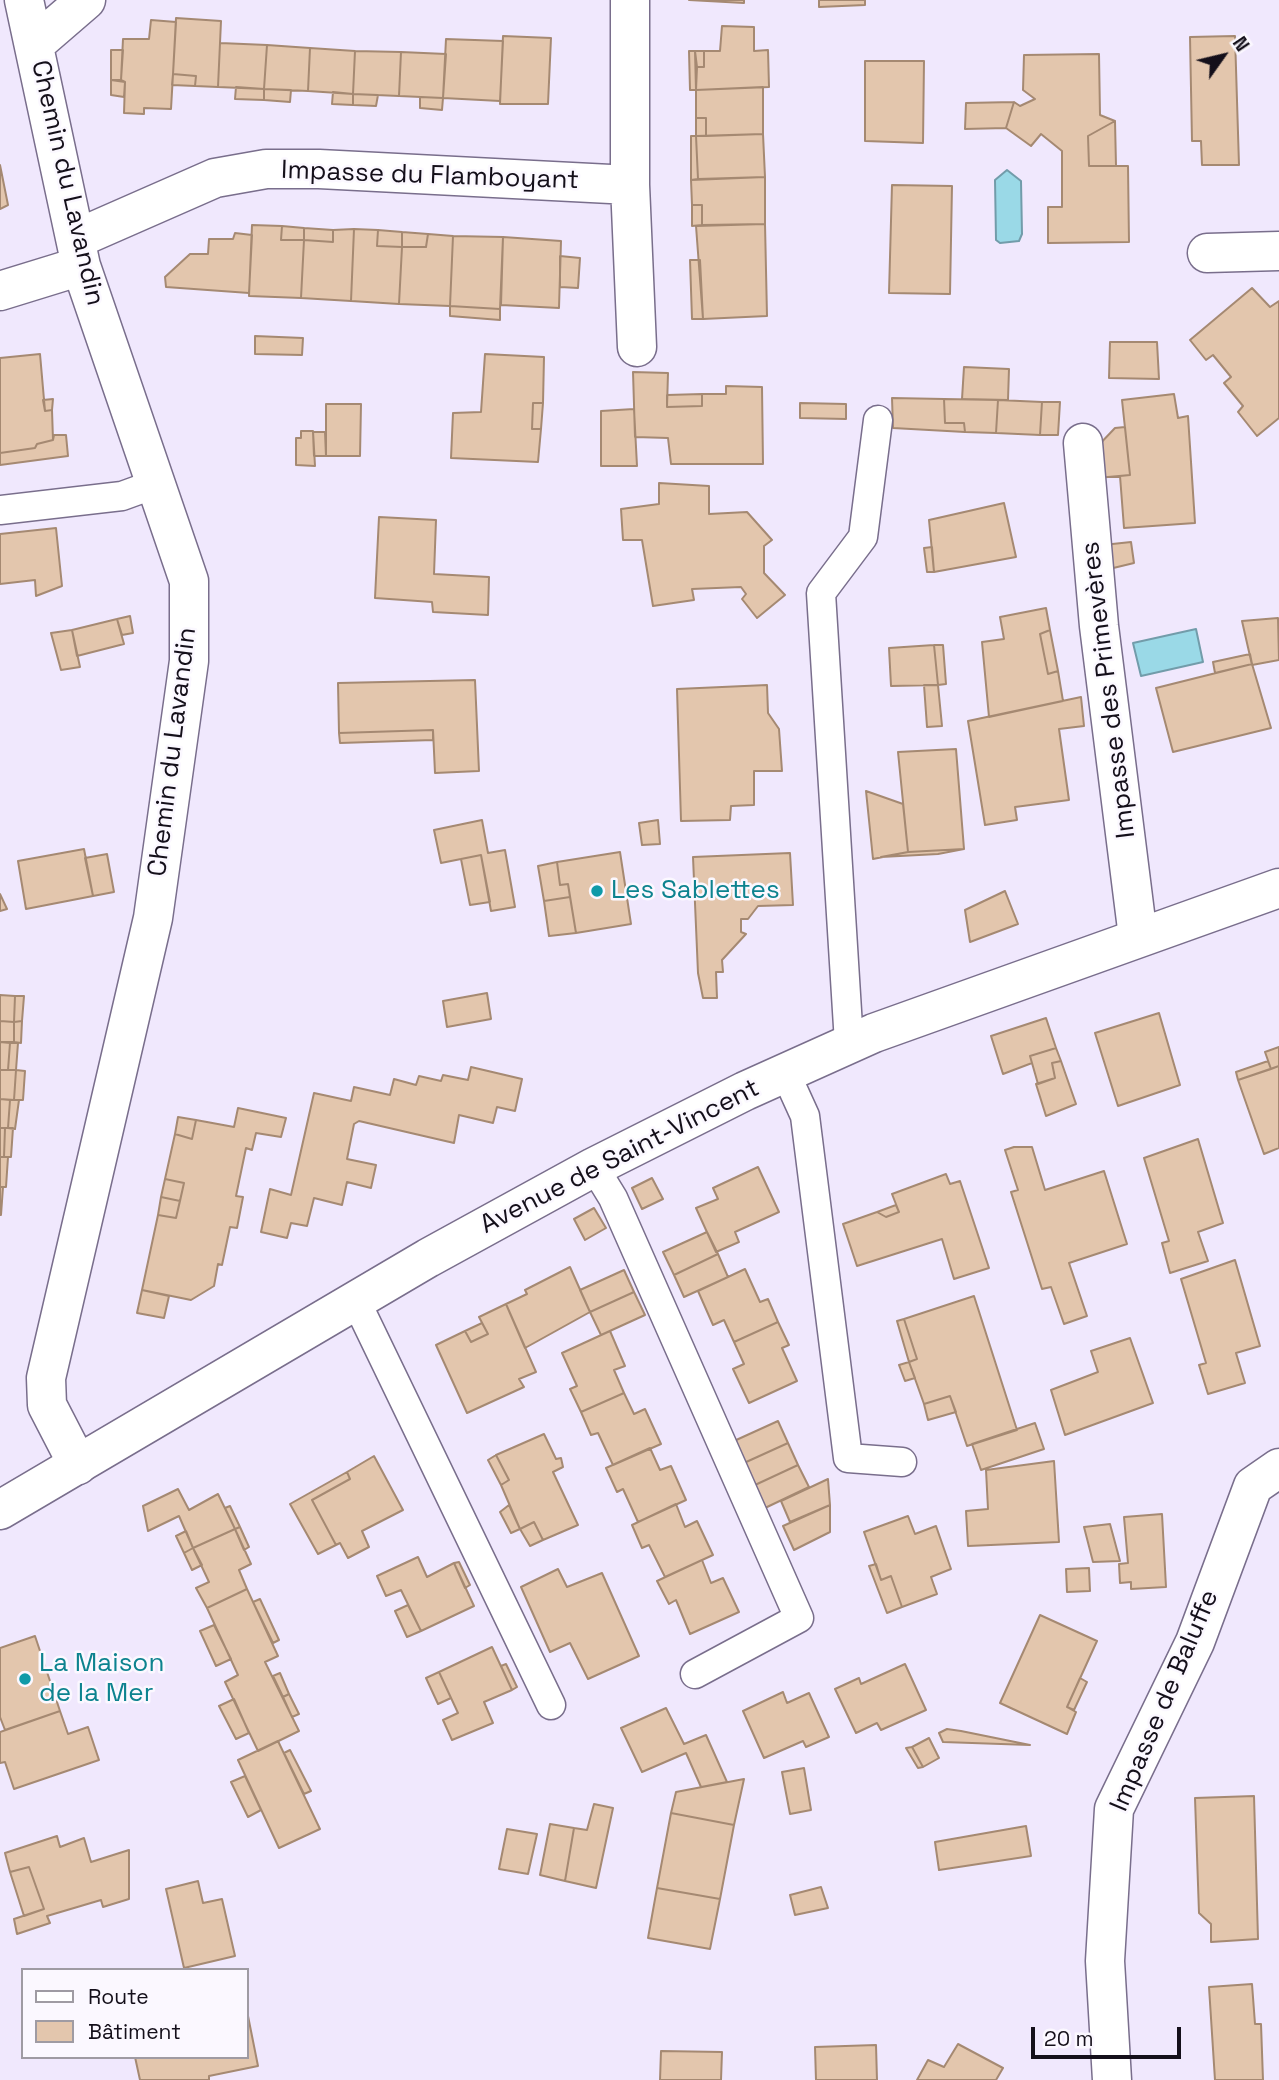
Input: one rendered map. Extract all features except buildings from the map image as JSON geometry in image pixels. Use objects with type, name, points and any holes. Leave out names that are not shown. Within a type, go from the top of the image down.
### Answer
[{"type":"street","name":"Chemin du Lavandin","points":[[24,0],[79,253],[189,581],[189,661],[153,918],[46,1378],[47,1405],[78,1465]]},
{"type":"street","points":[[35,44],[86,0]]},
{"type":"street","points":[[630,11],[630,186],[637,347]]},
{"type":"street","name":"Impasse du Flamboyant","points":[[0,291],[79,253],[215,178],[266,169],[319,169],[630,186]]},
{"type":"street","points":[[1207,253],[1279,251]]},
{"type":"street","name":"Impasse des Primevères","points":[[1083,443],[1099,626],[1138,937]]},
{"type":"street","name":"Avenue de Saint-Vincent","points":[[0,1510],[356,1301],[594,1167],[785,1072],[849,1043],[1279,888]]},
{"type":"street","name":"Impasse de Baluffe","points":[[1112,2080],[1105,1961],[1114,1809],[1195,1642],[1253,1486],[1279,1468]]},
{"type":"lane","points":[[849,1043],[821,593],[863,537],[878,420]]},
{"type":"lane","points":[[0,510],[122,496],[155,484]]},
{"type":"lane","points":[[785,1072],[805,1116],[848,1458],[902,1462]]},
{"type":"lane","points":[[594,1167],[613,1198],[799,1618],[695,1674]]},
{"type":"lane","points":[[356,1301],[551,1705]]},
{"type":"water","points":[[1007,170],[1021,181],[1022,234],[1019,241],[1000,243],[996,240],[995,180]]},
{"type":"water","points":[[1196,629],[1203,662],[1141,676],[1133,643]]},
{"type":"place","name":"Les Sablettes","points":[[597,891]]},
{"type":"place","name":"La Maison de la Mer","points":[[25,1679]]}]
